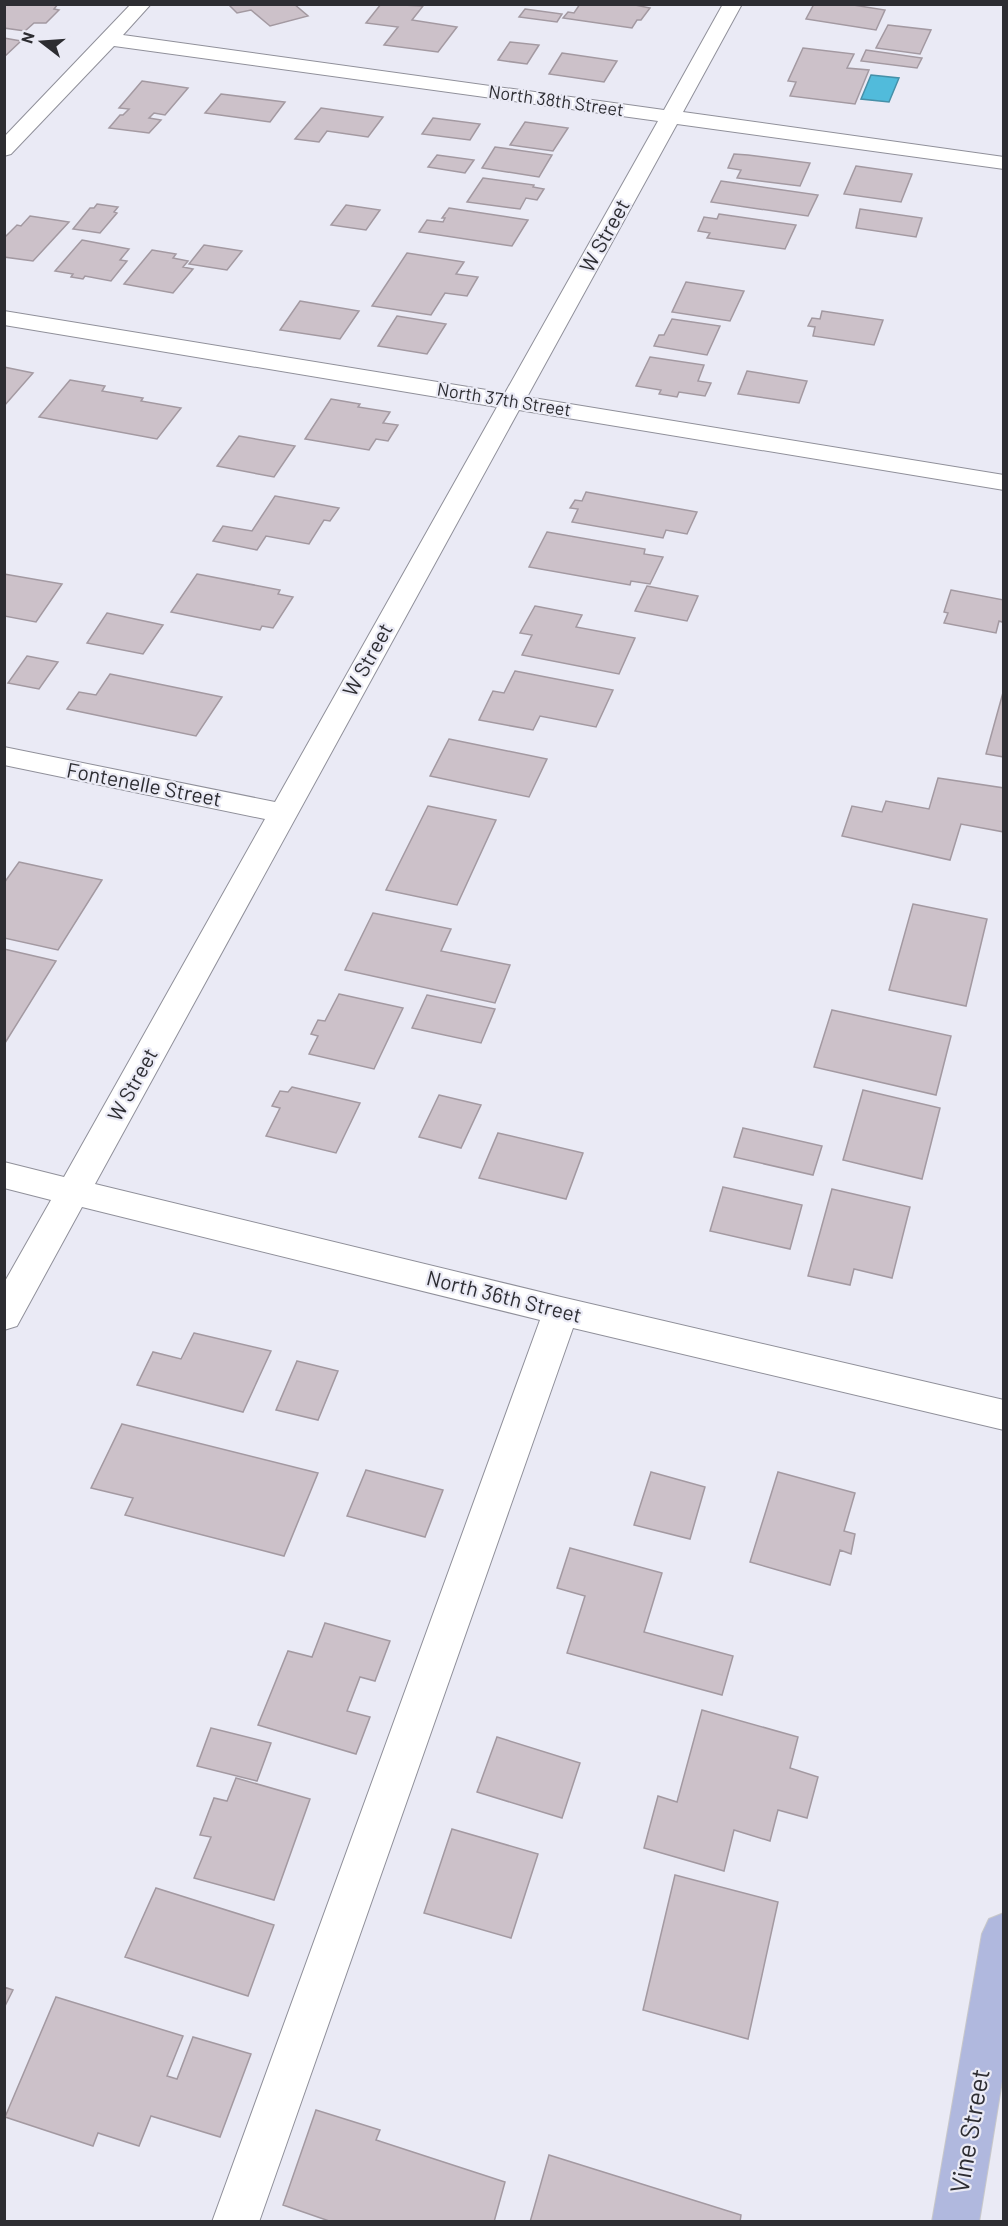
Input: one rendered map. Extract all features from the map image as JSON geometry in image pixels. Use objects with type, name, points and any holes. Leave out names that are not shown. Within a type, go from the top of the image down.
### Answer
[{"type":"main road","name":"Vine Street","points":[[955,2222],[1002,1948]]},
{"type":"street","points":[[4,150],[142,4]]},
{"type":"street","name":"W Street","points":[[4,1316],[733,4]]},
{"type":"street","name":"North 38th Street","points":[[109,39],[1004,163]]},
{"type":"street","name":"North 37th Street","points":[[4,318],[1004,483]]},
{"type":"street","name":"Fontenelle Street","points":[[4,756],[283,813]]},
{"type":"street","name":"North 36th Street","points":[[4,1175],[561,1311],[1004,1415]]},
{"type":"street","points":[[235,2222],[561,1311]]},
{"type":"water","points":[[871,75],[899,78],[889,102],[861,99]]},
{"type":"building","points":[[4,4],[58,4],[54,9],[59,10],[46,23],[34,23],[25,31],[4,28]]},
{"type":"building","points":[[228,4],[294,4],[308,16],[270,26],[251,10],[237,13]]},
{"type":"building","points":[[381,4],[423,6],[412,20],[457,27],[438,52],[384,45],[398,27],[366,23]]},
{"type":"building","points":[[580,4],[630,4],[650,8],[632,28],[563,18],[568,12],[574,13]]},
{"type":"building","points":[[814,4],[847,4],[885,10],[876,30],[806,19]]},
{"type":"building","points":[[525,9],[562,14],[557,22],[519,17]]},
{"type":"building","points":[[888,25],[931,30],[920,54],[876,48]]},
{"type":"building","points":[[4,38],[21,41],[4,57]]},
{"type":"building","points":[[510,42],[539,45],[527,64],[498,60]]},
{"type":"building","points":[[803,48],[854,54],[847,68],[869,70],[855,104],[790,96],[796,82],[788,81]]},
{"type":"building","points":[[866,50],[922,58],[917,68],[861,61]]},
{"type":"building","points":[[562,53],[617,61],[604,82],[549,74]]},
{"type":"building","points":[[142,81],[188,88],[165,115],[154,113],[149,118],[161,120],[149,133],[109,128],[120,115],[129,109],[119,108]]},
{"type":"building","points":[[221,94],[285,102],[270,122],[205,113]]},
{"type":"building","points":[[321,108],[383,117],[368,137],[327,131],[319,142],[295,139]]},
{"type":"building","points":[[433,118],[480,124],[470,140],[422,134]]},
{"type":"building","points":[[525,122],[568,128],[553,151],[510,145]]},
{"type":"building","points":[[495,147],[552,155],[539,177],[482,168]]},
{"type":"building","points":[[734,154],[810,163],[800,186],[737,178],[741,170],[728,168]]},
{"type":"building","points":[[437,155],[474,160],[465,173],[428,167]]},
{"type":"building","points":[[856,166],[912,174],[901,202],[844,194]]},
{"type":"building","points":[[483,178],[534,185],[533,187],[544,189],[537,200],[526,198],[520,209],[467,202]]},
{"type":"building","points":[[721,181],[818,195],[808,216],[711,202]]},
{"type":"building","points":[[97,204],[118,207],[114,212],[117,213],[100,233],[73,229],[90,208],[94,208]]},
{"type":"building","points":[[346,205],[380,210],[366,230],[331,225]]},
{"type":"building","points":[[449,208],[528,220],[512,246],[419,232],[427,220],[443,222],[445,218],[442,218]]},
{"type":"building","points":[[860,209],[922,218],[916,237],[856,228]]},
{"type":"building","points":[[719,214],[796,225],[785,249],[707,238],[710,233],[698,231],[704,217],[717,219]]},
{"type":"building","points":[[30,216],[69,222],[33,261],[4,257],[4,238],[17,225],[21,226]]},
{"type":"building","points":[[82,240],[129,249],[120,260],[127,261],[111,281],[85,276],[83,279],[71,277],[73,274],[55,271]]},
{"type":"building","points":[[204,245],[242,251],[227,270],[189,264]]},
{"type":"building","points":[[152,250],[176,254],[173,258],[188,261],[183,267],[193,269],[173,293],[124,284]]},
{"type":"building","points":[[407,253],[464,262],[456,274],[478,277],[467,296],[445,293],[431,315],[372,306]]},
{"type":"building","points":[[686,282],[744,291],[730,321],[672,312]]},
{"type":"building","points":[[300,301],[359,311],[340,339],[280,330]]},
{"type":"building","points":[[822,311],[883,320],[874,345],[813,336],[815,327],[808,326],[812,318],[820,319]]},
{"type":"building","points":[[397,316],[446,324],[427,354],[378,346]]},
{"type":"building","points":[[672,319],[720,326],[707,355],[654,346],[659,335],[664,335]]},
{"type":"building","points":[[650,357],[704,365],[698,381],[711,383],[705,396],[679,392],[677,397],[659,394],[661,390],[636,386]]},
{"type":"building","points":[[4,367],[33,373],[4,406]]},
{"type":"building","points":[[747,371],[807,381],[799,403],[738,394]]},
{"type":"building","points":[[70,380],[105,386],[102,391],[143,398],[141,401],[181,408],[157,439],[39,417]]},
{"type":"building","points":[[331,399],[360,404],[358,407],[390,412],[383,423],[398,425],[388,441],[376,439],[369,450],[305,439]]},
{"type":"building","points":[[239,436],[295,446],[274,477],[217,466]]},
{"type":"building","points":[[586,492],[697,512],[687,534],[666,530],[663,538],[572,522],[578,509],[570,508],[575,500],[582,501]]},
{"type":"building","points":[[275,496],[339,508],[330,521],[324,520],[309,544],[266,536],[257,550],[213,541],[223,526],[252,531]]},
{"type":"building","points":[[547,532],[645,549],[644,554],[663,557],[650,584],[631,581],[630,585],[529,567]]},
{"type":"building","points":[[4,574],[62,584],[36,622],[4,616]]},
{"type":"building","points":[[197,574],[280,590],[278,594],[293,597],[273,628],[262,626],[260,630],[171,612]]},
{"type":"building","points":[[647,586],[698,596],[687,621],[635,611]]},
{"type":"building","points":[[951,590],[1004,600],[1004,618],[1002,622],[999,621],[996,633],[944,623],[948,613],[944,612]]},
{"type":"building","points":[[535,606],[582,615],[576,627],[635,638],[619,674],[522,655],[532,635],[520,633]]},
{"type":"building","points":[[107,613],[163,625],[143,654],[87,643]]},
{"type":"building","points":[[27,656],[58,662],[39,689],[8,683]]},
{"type":"building","points":[[515,671],[613,690],[596,727],[540,716],[533,730],[479,720],[493,691],[504,693]]},
{"type":"building","points":[[110,674],[222,697],[196,736],[67,709],[79,692],[96,695]]},
{"type":"building","points":[[1004,689],[1004,757],[986,754]]},
{"type":"building","points":[[449,739],[547,759],[529,797],[430,776]]},
{"type":"building","points":[[938,778],[1004,788],[1004,832],[961,824],[950,860],[842,836],[852,806],[882,812],[886,801],[929,809]]},
{"type":"building","points":[[428,806],[496,820],[457,905],[386,890]]},
{"type":"building","points":[[19,862],[102,880],[58,950],[4,938],[4,883]]},
{"type":"building","points":[[913,904],[987,919],[966,1006],[889,990]]},
{"type":"building","points":[[373,913],[451,929],[441,951],[510,965],[495,1003],[345,970]]},
{"type":"building","points":[[4,949],[56,961],[5,1043],[4,1043]]},
{"type":"building","points":[[339,994],[403,1008],[374,1069],[309,1054],[318,1036],[311,1034],[318,1020],[325,1021]]},
{"type":"building","points":[[427,995],[495,1009],[481,1043],[412,1028]]},
{"type":"building","points":[[832,1010],[951,1036],[936,1095],[814,1067]]},
{"type":"building","points":[[292,1087],[360,1103],[336,1153],[266,1136],[280,1108],[272,1106],[280,1091],[288,1092]]},
{"type":"building","points":[[863,1090],[940,1108],[922,1179],[843,1160]]},
{"type":"building","points":[[439,1095],[481,1105],[461,1148],[419,1137]]},
{"type":"building","points":[[743,1128],[822,1146],[813,1175],[734,1157]]},
{"type":"building","points":[[498,1133],[583,1153],[566,1199],[479,1178]]},
{"type":"building","points":[[723,1187],[802,1205],[790,1249],[710,1231]]},
{"type":"building","points":[[832,1189],[910,1207],[892,1278],[854,1269],[850,1285],[808,1276]]},
{"type":"building","points":[[194,1333],[271,1351],[243,1412],[137,1385],[153,1352],[181,1359]]},
{"type":"building","points":[[297,1361],[338,1371],[318,1420],[276,1410]]},
{"type":"building","points":[[122,1424],[318,1473],[284,1556],[125,1515],[133,1498],[91,1488]]},
{"type":"building","points":[[366,1470],[443,1490],[425,1537],[347,1516]]},
{"type":"building","points":[[651,1472],[705,1487],[690,1539],[634,1525]]},
{"type":"building","points":[[778,1472],[855,1493],[844,1531],[855,1534],[851,1554],[840,1550],[830,1585],[750,1562]]},
{"type":"building","points":[[570,1548],[662,1573],[644,1632],[733,1656],[722,1695],[567,1653],[585,1596],[557,1588]]},
{"type":"building","points":[[325,1623],[390,1641],[375,1681],[360,1677],[347,1711],[370,1717],[356,1754],[258,1725],[288,1651],[312,1657]]},
{"type":"building","points":[[702,1710],[798,1737],[790,1768],[818,1777],[807,1818],[778,1810],[770,1841],[734,1830],[724,1871],[644,1848],[658,1796],[677,1802]]},
{"type":"building","points":[[211,1728],[271,1743],[257,1781],[197,1766]]},
{"type":"building","points":[[497,1737],[580,1763],[562,1818],[477,1792]]},
{"type":"building","points":[[236,1778],[310,1799],[274,1900],[194,1878],[211,1837],[200,1835],[214,1798],[227,1801]]},
{"type":"building","points":[[452,1829],[538,1854],[511,1938],[424,1913]]},
{"type":"building","points":[[675,1875],[778,1902],[748,2039],[643,2010]]},
{"type":"building","points":[[156,1888],[274,1925],[248,1996],[125,1957]]},
{"type":"building","points":[[4,1987],[13,1990],[4,2008]]},
{"type":"building","points":[[56,1997],[183,2036],[167,2076],[177,2079],[193,2037],[251,2054],[220,2137],[151,2116],[139,2146],[98,2133],[93,2146],[5,2117]]},
{"type":"building","points":[[316,2110],[380,2130],[376,2140],[505,2182],[494,2222],[332,2222],[283,2205]]},
{"type":"building","points":[[549,2155],[741,2215],[740,2222],[530,2222]]}]
